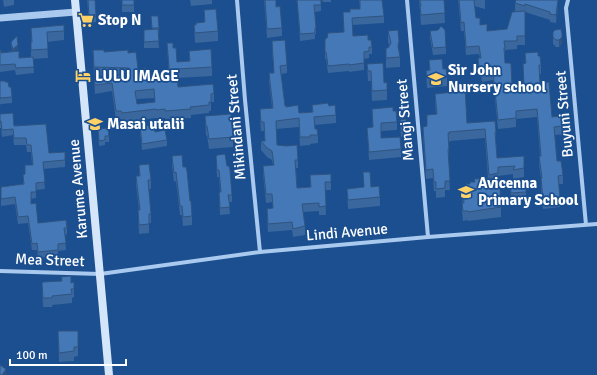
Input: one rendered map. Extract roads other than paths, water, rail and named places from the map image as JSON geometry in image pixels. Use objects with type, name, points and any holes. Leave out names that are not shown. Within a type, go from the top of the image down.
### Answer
[{"type":"main road","name":"Karume Avenue","points":[[75,0],[109,375]]},
{"type":"street","name":"Mikindani Street","points":[[237,0],[260,252]]},
{"type":"street","name":"Mangi Street","points":[[407,0],[428,237]]},
{"type":"street","name":"Buyuni Street","points":[[568,0],[566,8],[586,225]]},
{"type":"street","points":[[0,18],[76,12]]},
{"type":"street","name":"Lindi Avenue","points":[[100,274],[260,252],[597,224]]},
{"type":"street","name":"Mea Street","points":[[0,271],[100,274]]},
{"type":"place","name":"Stop N","points":[[86,20]]},
{"type":"place","name":"LULU IMAGE","points":[[83,76]]},
{"type":"place","name":"Sir John Nursery school","points":[[436,79]]},
{"type":"place","name":"Masai utalii","points":[[95,124]]},
{"type":"place","name":"Avicenna Primary School","points":[[466,192]]}]
